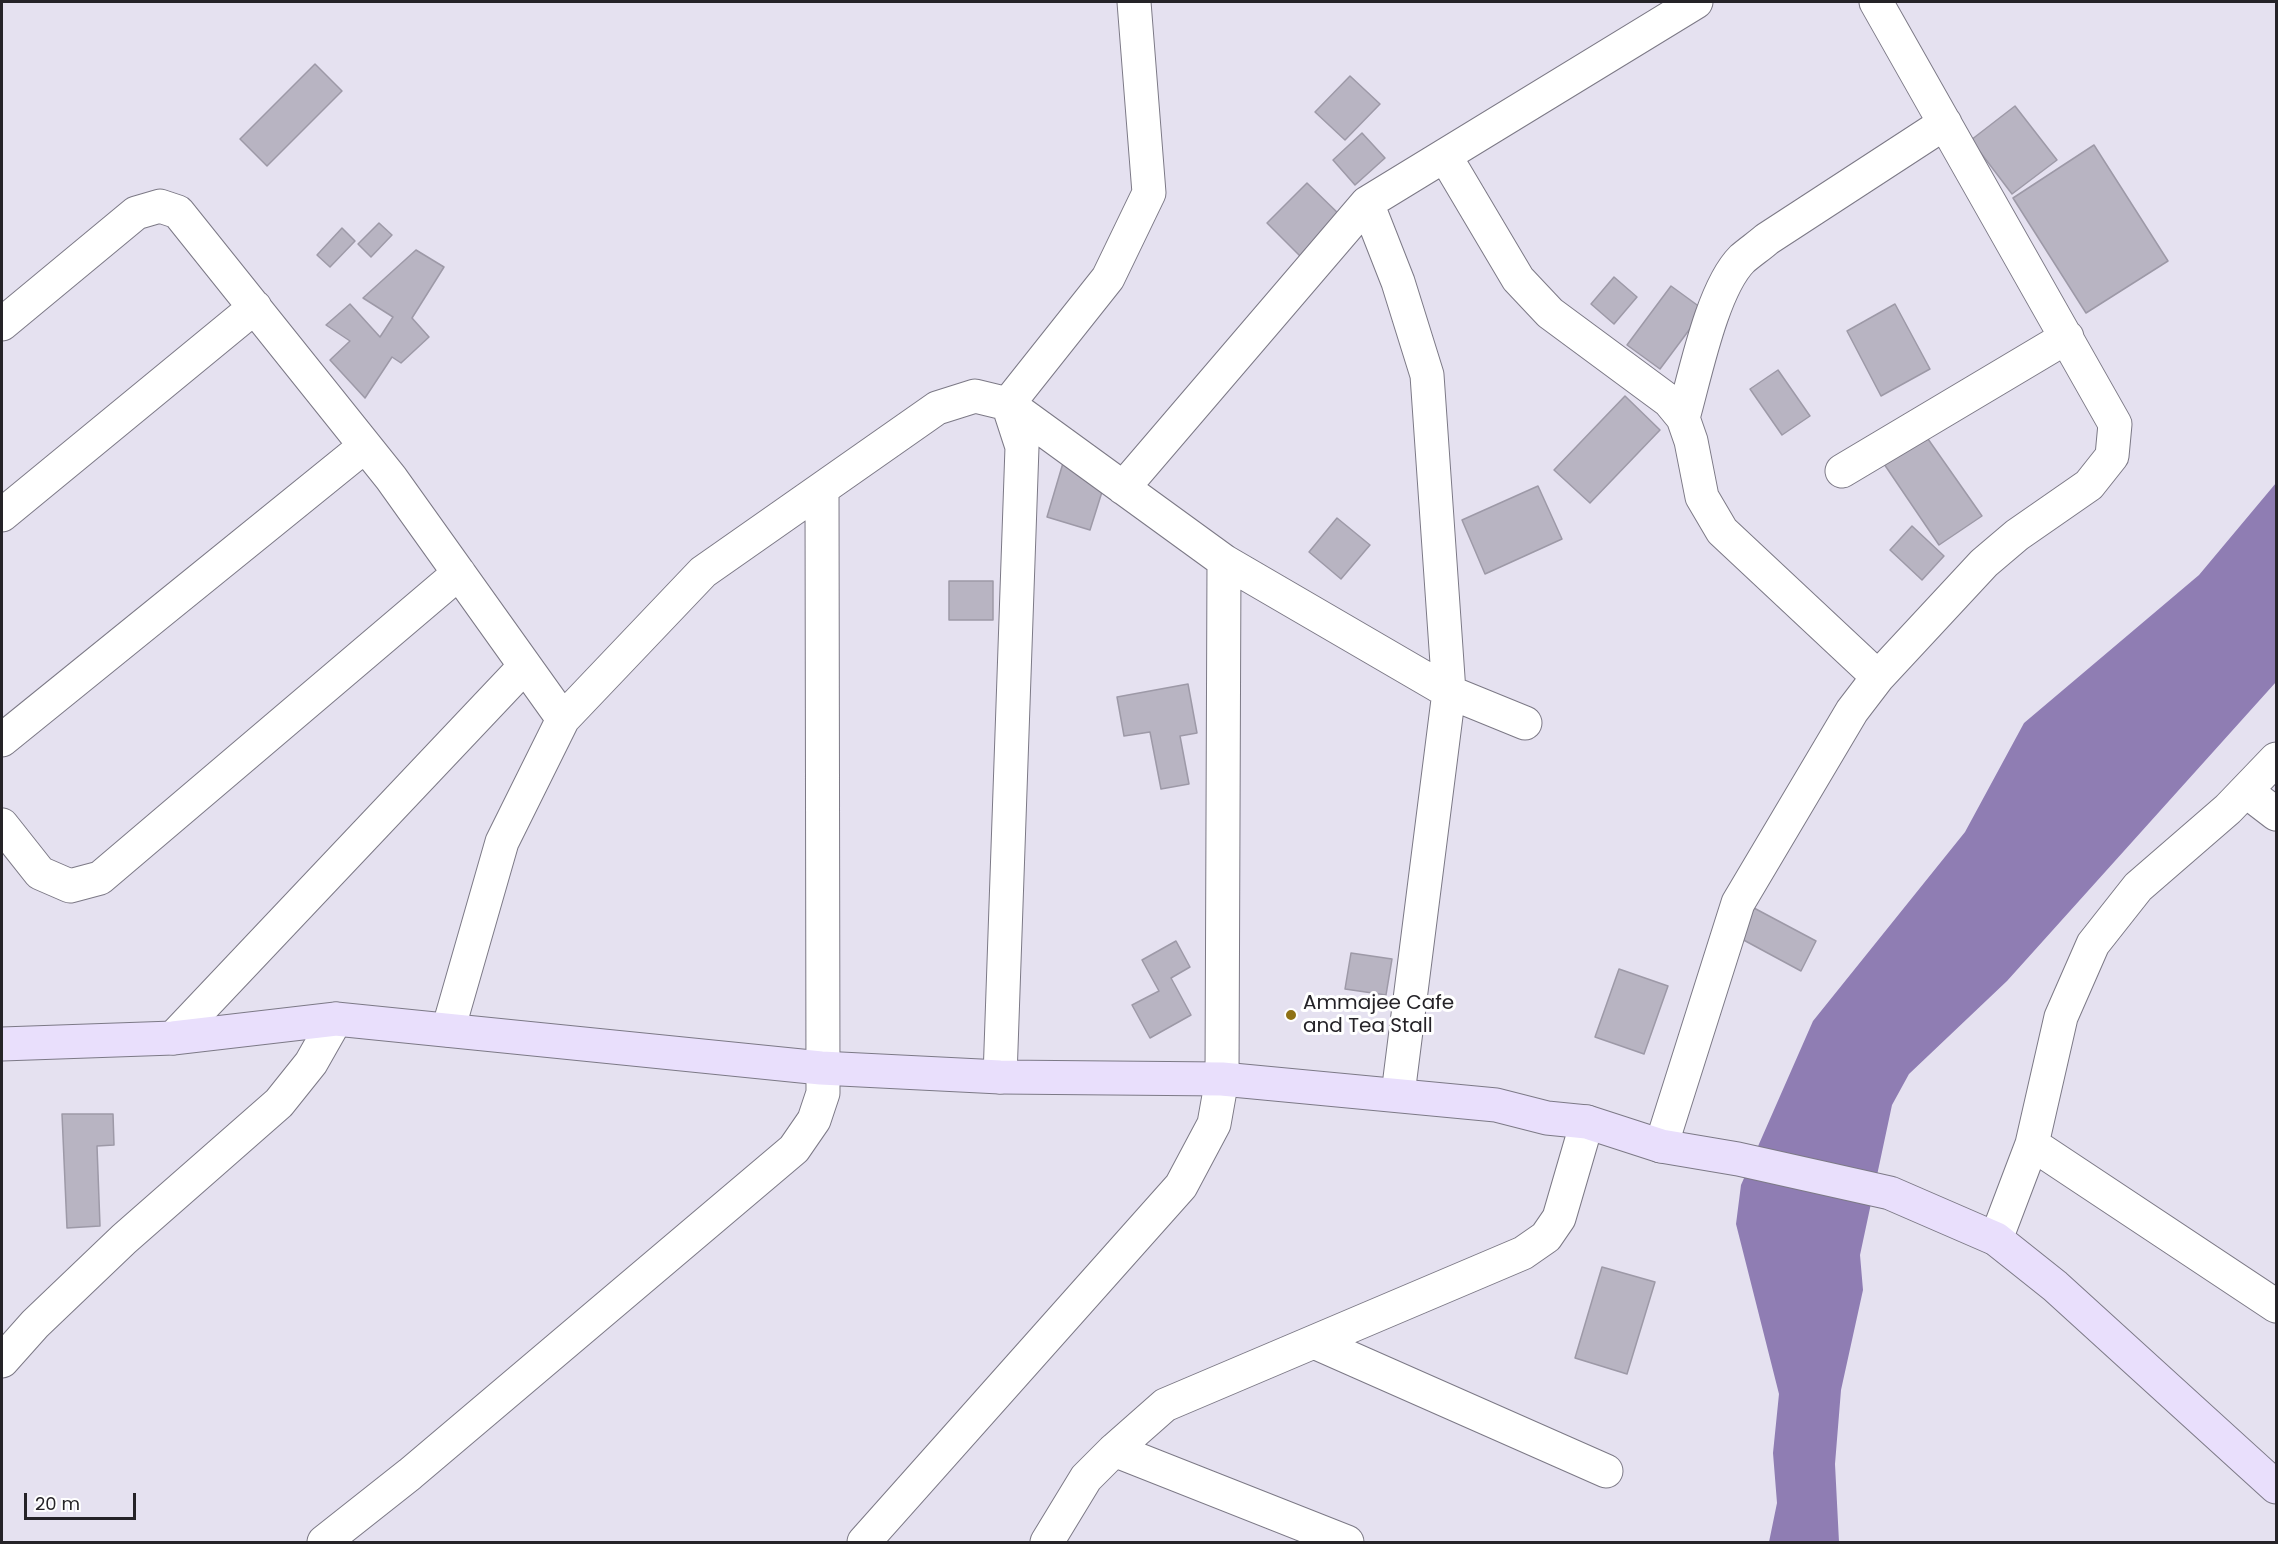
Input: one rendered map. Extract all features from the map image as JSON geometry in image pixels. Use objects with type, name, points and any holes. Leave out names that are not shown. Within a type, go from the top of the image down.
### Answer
[{"type":"main road","points":[[2,1044],[173,1038],[336,1019],[821,1068],[1000,1077],[1222,1078],[1496,1105],[1547,1119],[1587,1122],[1661,1146],[1738,1159],[1890,1192],[1996,1239],[2055,1286],[2277,1487]]},
{"type":"street","points":[[1008,404],[1108,278],[1149,193],[1134,2]]},
{"type":"street","points":[[1123,488],[1367,202],[1696,2]]},
{"type":"street","points":[[1661,1146],[1738,903],[1852,711],[1878,677],[1984,563],[2017,535],[2089,485],[2112,456],[2115,424],[1876,2]]},
{"type":"street","points":[[1683,418],[1706,336],[1725,285],[1741,260],[1767,239],[1945,123]]},
{"type":"street","points":[[1445,156],[1518,279],[1550,313],[1670,401],[1683,418],[1691,441],[1702,497],[1722,531],[1878,677]]},
{"type":"street","points":[[1367,202],[1398,282],[1427,375],[1449,692],[1398,1094]]},
{"type":"street","points":[[2,324],[136,213],[160,206],[178,212],[365,446],[563,719]]},
{"type":"street","points":[[2,515],[255,307]]},
{"type":"street","points":[[1842,471],[2067,337]]},
{"type":"street","points":[[448,1030],[502,842],[563,719],[703,572],[938,408],[975,396],[1008,404],[1224,561],[1449,692],[1525,723]]},
{"type":"street","points":[[1000,1077],[1022,447],[1008,404]]},
{"type":"street","points":[[2,740],[365,446]]},
{"type":"street","points":[[324,1542],[410,1474],[794,1149],[814,1120],[823,1093],[821,1068],[822,489]]},
{"type":"street","points":[[864,1542],[1181,1186],[1214,1124],[1222,1078],[1224,561]]},
{"type":"street","points":[[2,825],[13,861],[70,886],[100,878],[459,573]]},
{"type":"street","points":[[173,1038],[525,666]]},
{"type":"street","points":[[1996,1239],[2032,1144],[2061,1017],[2093,944],[2138,887],[2246,791],[2277,759]]},
{"type":"street","points":[[2246,791],[2277,814]]},
{"type":"street","points":[[2,1361],[35,1324],[124,1239],[279,1103],[310,1064],[336,1019]]},
{"type":"street","points":[[1047,1542],[1086,1478],[1165,1405],[1523,1252],[1546,1237],[1558,1218],[1587,1122]]},
{"type":"street","points":[[2032,1144],[2277,1306]]},
{"type":"street","points":[[1314,1342],[1606,1471]]},
{"type":"street","points":[[1114,1450],[1347,1542]]},
{"type":"shaded area","points":[[2276,483],[2276,682],[2007,981],[1909,1074],[1892,1105],[1860,1255],[1863,1290],[1841,1390],[1835,1464],[1839,1542],[1769,1542],[1777,1503],[1773,1453],[1779,1394],[1736,1224],[1741,1185],[1813,1021],[1965,832],[2024,723],[2199,575]]},
{"type":"building","points":[[315,64],[342,91],[267,166],[240,139]]},
{"type":"building","points":[[1350,76],[1380,104],[1345,140],[1315,112]]},
{"type":"building","points":[[2015,106],[2057,160],[2012,194],[1971,140]]},
{"type":"building","points":[[1362,133],[1385,158],[1355,185],[1333,160]]},
{"type":"building","points":[[2094,145],[2168,261],[2086,313],[2013,198]]},
{"type":"building","points":[[1307,183],[1342,217],[1302,258],[1267,223]]},
{"type":"building","points":[[379,223],[392,235],[371,257],[358,244]]},
{"type":"building","points":[[342,228],[355,241],[330,267],[317,255]]},
{"type":"building","points":[[416,250],[444,267],[412,318],[429,337],[401,363],[392,357],[365,398],[330,360],[350,341],[326,325],[350,304],[380,337],[393,317],[363,298]]},
{"type":"building","points":[[1614,277],[1637,297],[1614,324],[1591,304]]},
{"type":"building","points":[[1671,286],[1704,310],[1660,369],[1627,345]]},
{"type":"building","points":[[1895,304],[1930,369],[1881,396],[1847,331]]},
{"type":"building","points":[[1778,370],[1810,416],[1782,435],[1750,389]]},
{"type":"building","points":[[1625,396],[1660,430],[1590,503],[1554,470]]},
{"type":"building","points":[[1921,429],[1982,516],[1939,545],[1880,458]]},
{"type":"building","points":[[1063,463],[1107,476],[1090,530],[1047,517]]},
{"type":"building","points":[[1538,486],[1562,539],[1485,574],[1462,520]]},
{"type":"building","points":[[1337,518],[1370,545],[1341,579],[1309,552]]},
{"type":"building","points":[[1912,526],[1944,556],[1922,580],[1890,550]]},
{"type":"building","points":[[949,581],[993,581],[993,620],[949,620]]},
{"type":"building","points":[[1188,684],[1197,733],[1180,736],[1189,784],[1161,789],[1150,732],[1124,736],[1117,697]]},
{"type":"building","points":[[1754,908],[1816,941],[1801,971],[1738,937]]},
{"type":"building","points":[[1176,941],[1190,967],[1171,978],[1191,1015],[1150,1038],[1132,1005],[1159,991],[1142,960]]},
{"type":"building","points":[[1351,953],[1392,959],[1386,995],[1345,989]]},
{"type":"building","points":[[1619,969],[1668,986],[1644,1054],[1595,1037]]},
{"type":"building","points":[[62,1114],[113,1114],[114,1145],[97,1146],[100,1226],[67,1228]]},
{"type":"building","points":[[1602,1267],[1655,1282],[1627,1374],[1575,1358]]},
{"type":"place","name":"Ammajee Cafe and Tea Stall","points":[[1291,1015]]}]
